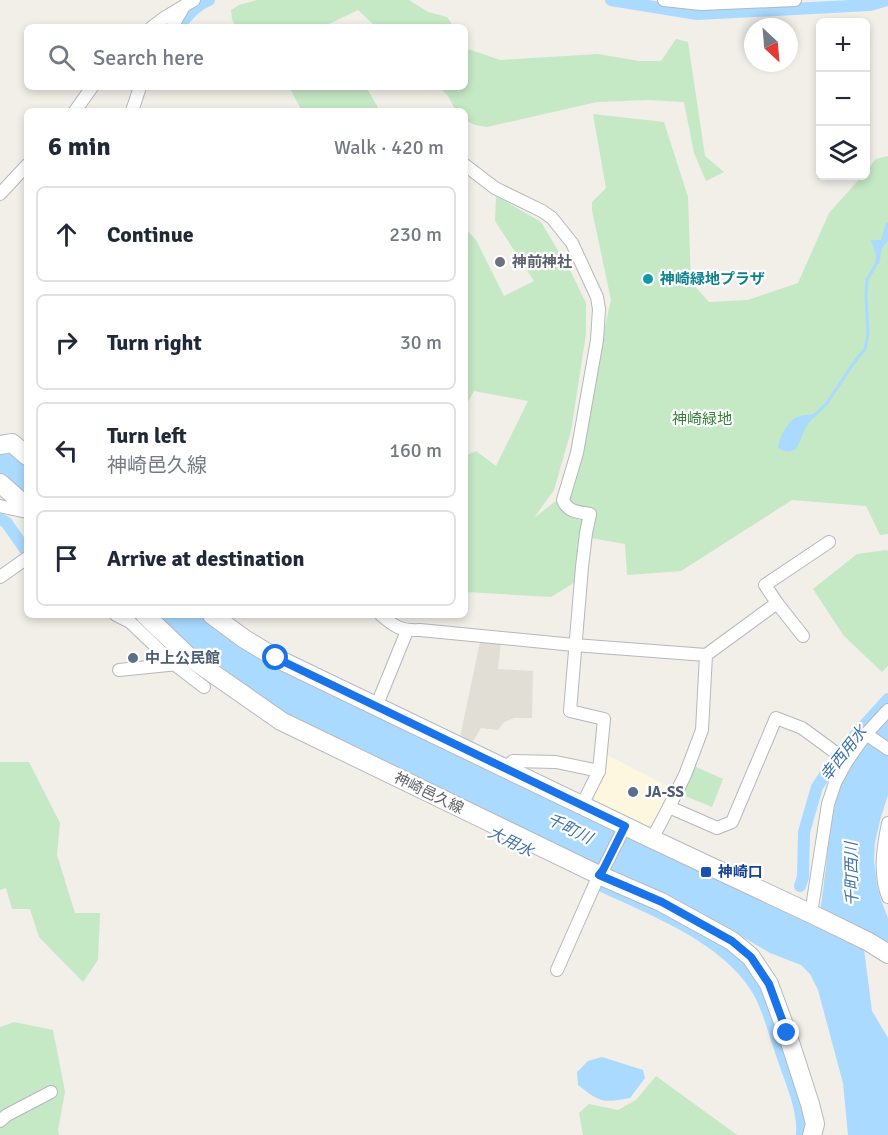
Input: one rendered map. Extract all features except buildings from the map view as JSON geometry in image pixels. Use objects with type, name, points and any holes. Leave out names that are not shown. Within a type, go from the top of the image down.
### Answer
[{"type":"main road","points":[[3,442],[24,454]]},
{"type":"main road","points":[[0,483],[24,504]]},
{"type":"main road","name":"神崎邑久線","points":[[147,618],[181,661],[280,721],[598,878],[662,902],[732,941],[751,957],[769,984],[810,1104],[815,1124],[812,1135]]},
{"type":"main road","points":[[216,618],[276,658],[582,805],[624,828],[652,839],[868,942],[888,954]]},
{"type":"street","points":[[664,0],[701,4],[795,0]]},
{"type":"street","points":[[156,24],[189,2]]},
{"type":"street","points":[[174,24],[189,2]]},
{"type":"street","points":[[77,108],[90,90]]},
{"type":"street","points":[[133,108],[139,90]]},
{"type":"street","points":[[0,194],[24,168]]},
{"type":"street","points":[[468,168],[495,188],[552,218],[572,243],[597,297],[599,309],[597,340],[577,453],[563,500],[569,509],[590,514],[574,645],[570,711],[604,719],[599,771],[582,805]]},
{"type":"street","points":[[0,506],[24,511]]},
{"type":"street","points":[[803,636],[765,585],[829,542]]},
{"type":"street","points":[[0,577],[24,561]]},
{"type":"street","points":[[385,618],[406,631],[420,630],[706,655],[777,603]]},
{"type":"street","points":[[122,618],[181,661],[204,687]]},
{"type":"street","points":[[376,706],[406,631]]},
{"type":"street","points":[[652,839],[685,775],[702,730],[706,655]]},
{"type":"street","points":[[119,670],[181,661]]},
{"type":"street","points":[[814,916],[828,804],[841,757],[867,735],[888,710]]},
{"type":"street","points":[[669,807],[717,828],[732,822],[776,718],[802,728],[841,757]]},
{"type":"street","points":[[867,735],[888,749]]},
{"type":"street","points":[[505,768],[513,761],[556,762],[599,771]]},
{"type":"street","points":[[888,823],[883,864],[884,886],[888,897]]},
{"type":"street","points":[[557,970],[598,878],[624,828]]},
{"type":"street","points":[[0,1102],[3,1118],[51,1092]]},
{"type":"shaded area","points":[[480,642],[501,642],[498,669],[533,671],[532,718],[514,718],[503,723],[498,730],[481,728],[472,743],[460,737]]},
{"type":"shaded area","name":"JA-SS","points":[[607,755],[673,789],[653,824],[648,826],[596,800],[594,796]]},
{"type":"green space","points":[[257,0],[409,0],[428,12],[447,17],[452,24],[373,24],[358,10],[329,24],[234,24],[231,10]]},
{"type":"green space","points":[[676,39],[688,42],[705,156],[724,172],[706,181],[694,153],[684,102],[648,100],[597,102],[487,127],[468,122],[468,108],[454,108],[442,90],[468,90],[468,49],[500,60],[598,54],[639,61],[661,61]]},
{"type":"green space","points":[[291,90],[368,90],[378,108],[300,108]]},
{"type":"green space","name":"神崎緑地","points":[[593,114],[664,122],[688,197],[691,282],[709,302],[748,300],[798,283],[829,213],[858,180],[870,180],[870,166],[876,159],[888,156],[888,534],[880,535],[866,506],[792,500],[681,571],[627,575],[625,544],[591,538],[577,581],[551,597],[468,592],[468,455],[476,451],[496,466],[528,401],[474,391],[468,402],[468,231],[476,240],[504,296],[534,281],[495,221],[496,196],[541,222],[572,274],[586,303],[586,334],[571,431],[554,490],[534,518],[566,493],[611,300],[592,202],[606,188]]},
{"type":"green space","points":[[888,551],[888,666],[882,672],[844,636],[813,589],[857,554]]},
{"type":"green space","points":[[0,762],[29,762],[60,823],[57,855],[75,913],[100,913],[98,960],[83,982],[39,937],[30,909],[12,909],[6,888],[0,890]]},
{"type":"green space","points":[[694,766],[723,779],[712,807],[683,795]]},
{"type":"green space","points":[[14,1022],[53,1030],[65,1092],[59,1135],[0,1135],[0,1027]]},
{"type":"green space","points":[[656,1076],[737,1135],[583,1135],[579,1113],[589,1104],[618,1110],[636,1100]]},
{"type":"water","points":[[886,223],[888,223],[888,241],[882,248],[879,264],[875,264],[876,255],[871,240],[881,240]]},
{"type":"water","points":[[814,414],[816,416],[806,427],[796,449],[787,451],[778,447],[784,431],[792,420],[799,416]]},
{"type":"water","points":[[0,444],[24,464],[24,499],[0,477]]},
{"type":"water","points":[[155,618],[205,618],[227,637],[273,666],[318,689],[816,927],[833,814],[844,776],[854,758],[888,717],[888,795],[875,842],[874,860],[877,885],[888,918],[888,943],[867,931],[864,949],[872,1011],[888,1038],[888,1135],[848,1135],[843,1083],[818,990],[810,974],[801,965],[770,953],[724,926],[288,720],[198,656]]},
{"type":"water","points":[[602,1057],[643,1070],[645,1078],[630,1098],[602,1100],[578,1085],[577,1072],[588,1061]]},
{"type":"waterway","name":"幸西用水","points":[[181,24],[192,11],[209,0]]},
{"type":"waterway","name":"幸西用水","points":[[611,0],[697,14],[870,5],[887,0]]},
{"type":"waterway","points":[[815,415],[827,403],[865,349],[868,334],[867,280],[876,264]]},
{"type":"waterway","name":"大用水","points":[[0,519],[6,522],[24,548]]},
{"type":"waterway","name":"大用水","points":[[135,618],[153,637],[180,659]]},
{"type":"waterway","name":"幸西用水","points":[[800,886],[803,877],[804,832],[817,787],[841,751],[888,699]]},
{"type":"waterway","name":"大用水","points":[[598,884],[687,927],[728,956],[745,973],[759,992],[770,1016],[797,1097],[802,1135]]},
{"type":"place","name":"神前神社","points":[[500,262]]},
{"type":"place","name":"神崎緑地プラザ","points":[[648,279]]},
{"type":"place","name":"中上公民館","points":[[133,658]]},
{"type":"place","name":"JA-SS","points":[[633,792]]},
{"type":"place","name":"神崎口","points":[[706,872]]},
{"type":"route","points":[[276,658],[625,826],[599,875],[662,902],[732,941],[751,957],[769,984],[787,1033]]},
{"type":"water label","name":"千町川","points":[[570,828]]},
{"type":"water label","name":"千町西川","points":[[851,874]]}]
